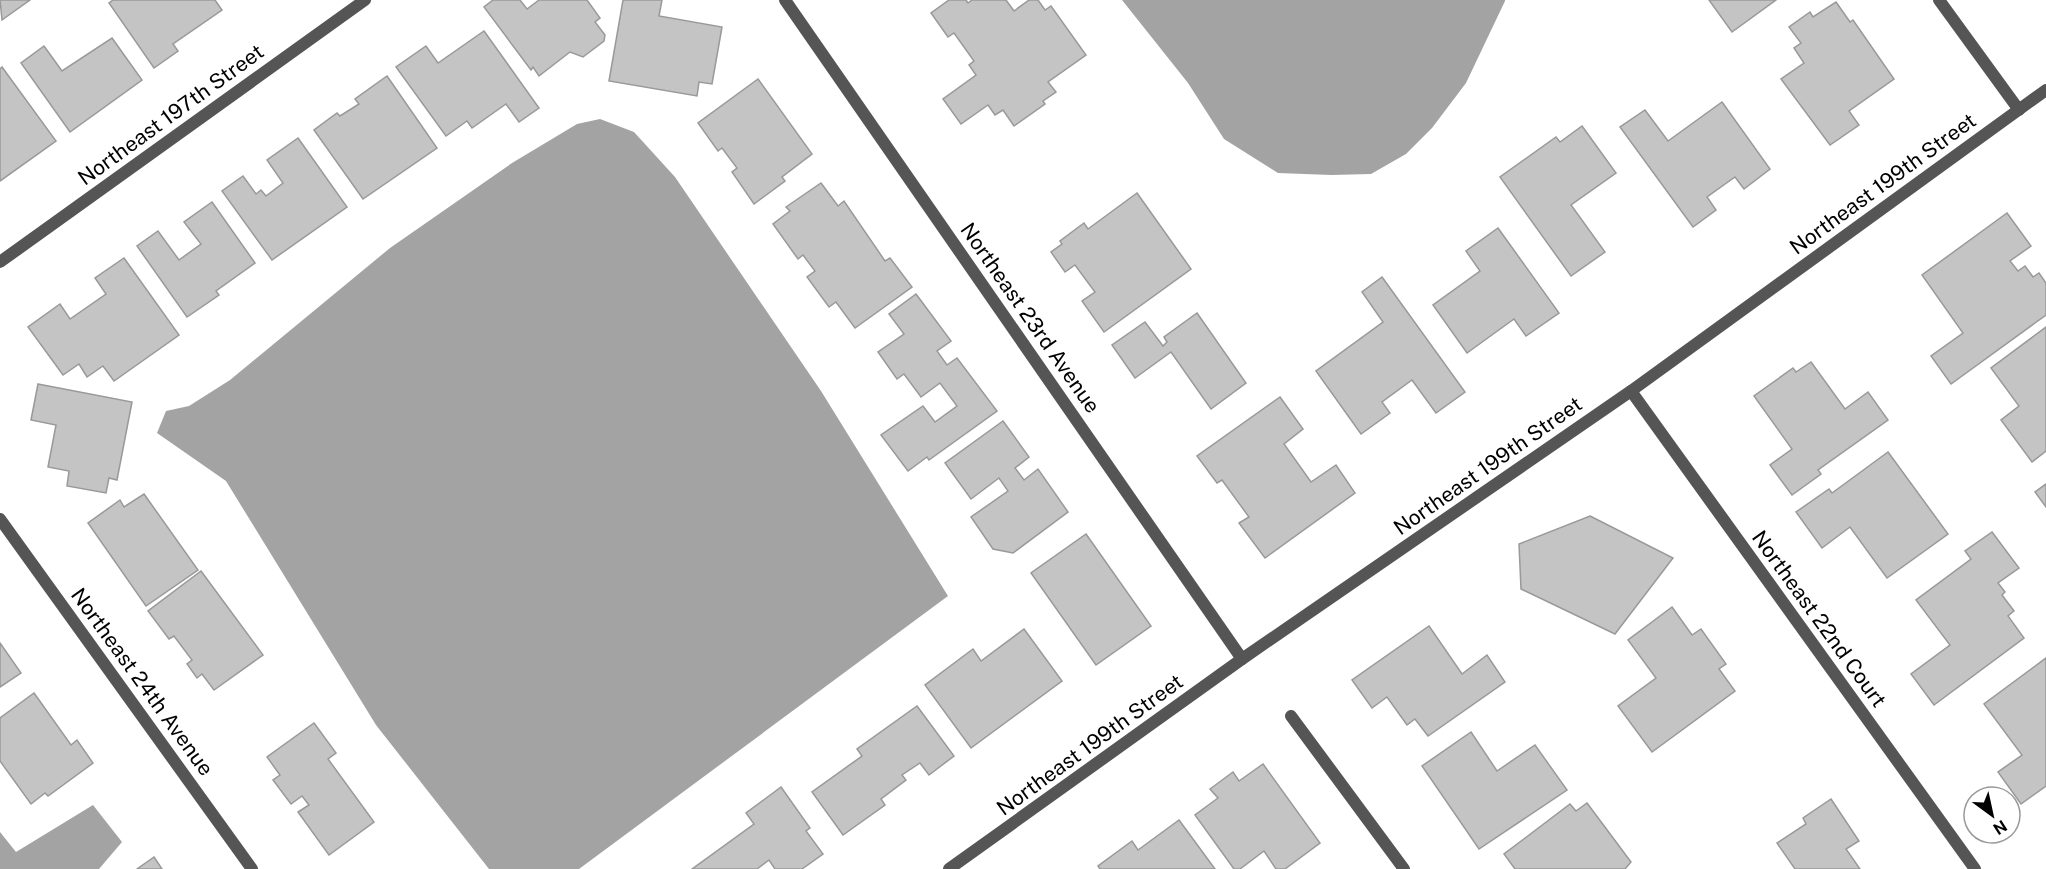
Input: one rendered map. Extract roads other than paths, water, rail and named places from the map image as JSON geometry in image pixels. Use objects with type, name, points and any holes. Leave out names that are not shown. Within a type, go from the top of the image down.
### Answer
[{"type":"street","name":"Northeast 197th Street","points":[[0,262],[365,0]]},
{"type":"street","name":"Northeast 23rd Avenue","points":[[785,0],[1242,659]]},
{"type":"street","points":[[1939,0],[2019,110]]},
{"type":"street","name":"Northeast 199th Street","points":[[950,869],[1242,659],[1631,391],[2046,90]]},
{"type":"street","name":"Northeast 22nd Court","points":[[1631,391],[1975,869]]},
{"type":"street","name":"Northeast 24th Avenue","points":[[0,519],[252,869]]},
{"type":"street","points":[[1291,716],[1404,869]]}]
